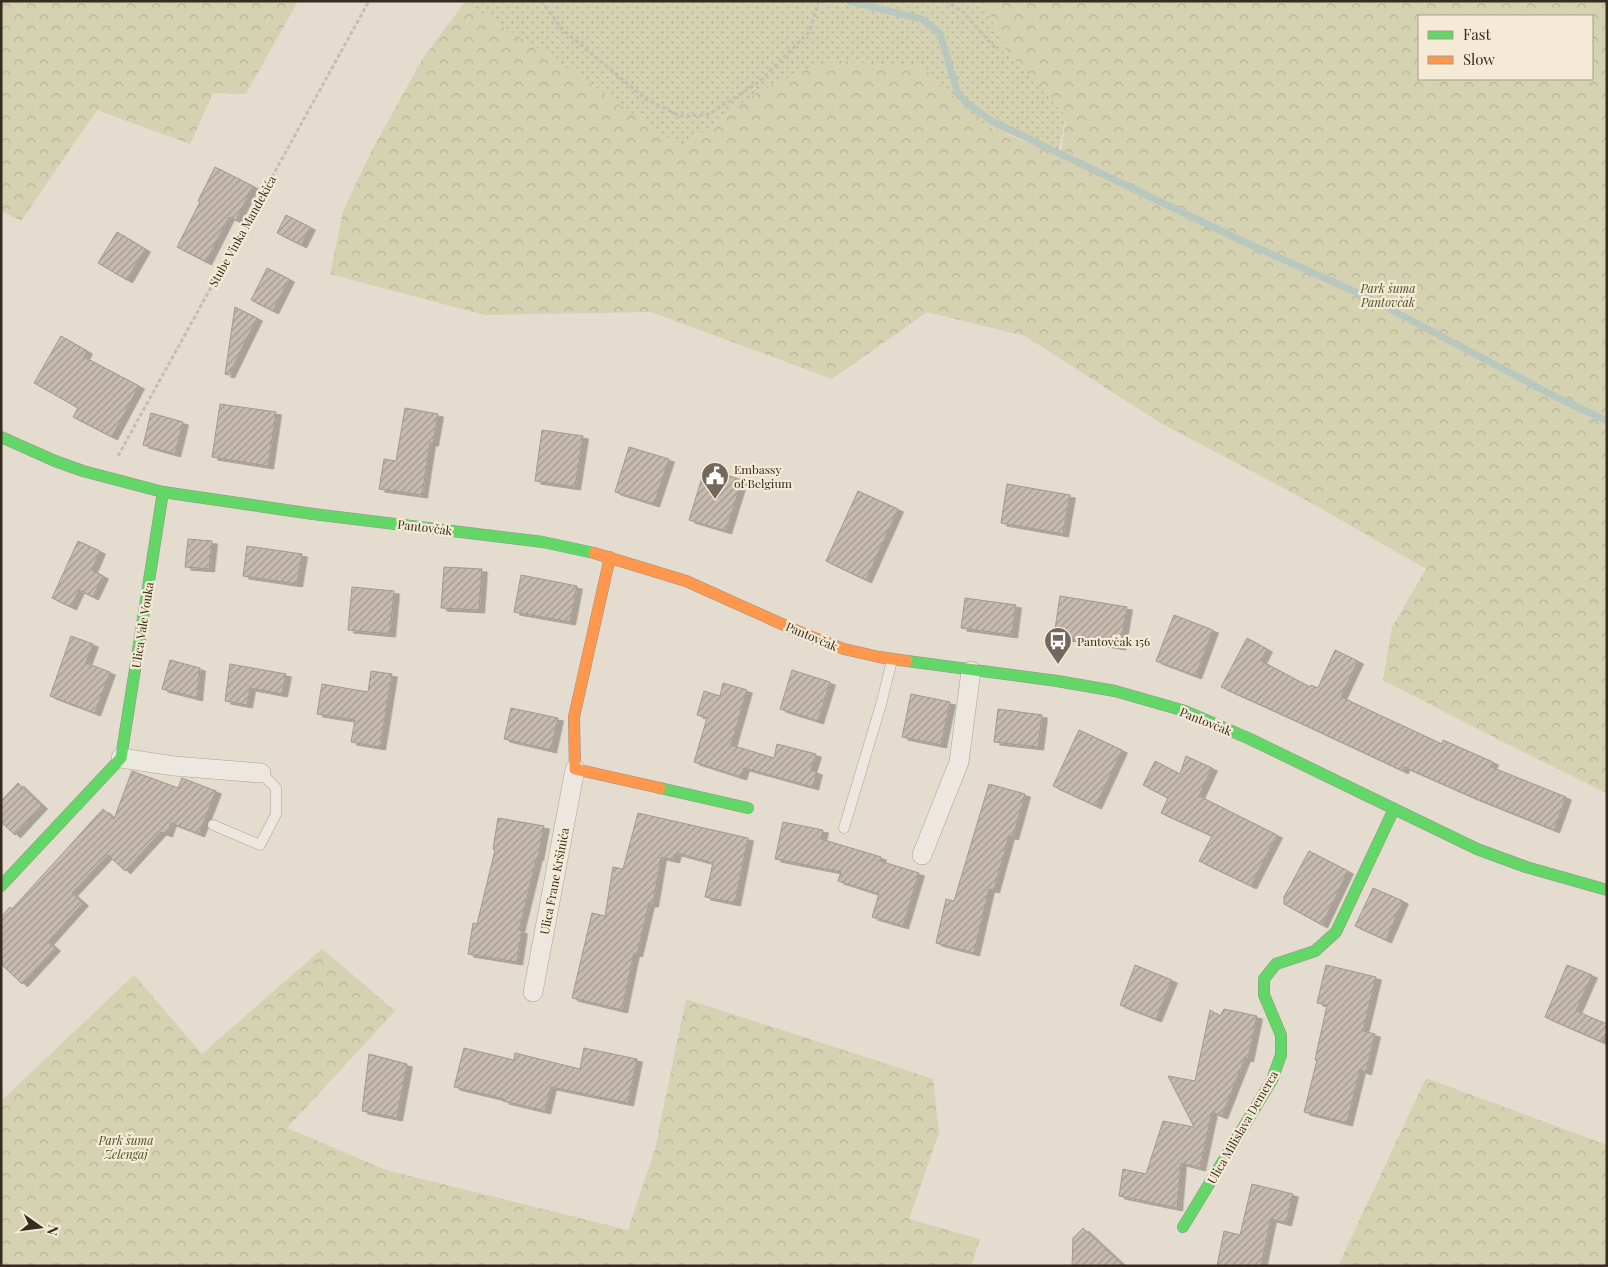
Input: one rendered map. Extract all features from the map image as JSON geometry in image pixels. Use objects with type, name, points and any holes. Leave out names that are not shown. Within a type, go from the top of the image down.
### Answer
[{"type":"main road","name":"Pantovčak","points":[[1,437],[83,471],[163,492],[313,514],[543,542],[610,557],[686,581],[804,634],[844,649],[892,660],[1116,691],[1185,712],[1250,739],[1477,849],[1526,867],[1607,890]]},
{"type":"main road","name":"Ulica Vale Vouka","points":[[121,758],[163,492]]},
{"type":"main road","name":"Ulica Frane Kršinića","points":[[575,769],[574,717],[610,557]]},
{"type":"main road","points":[[1,886],[121,758]]},
{"type":"main road","points":[[575,769],[748,808]]},
{"type":"main road","name":"Ulica Milislava Demerca","points":[[1183,1227],[1272,1080],[1281,1055],[1281,1035],[1264,995],[1264,979],[1276,964],[1315,951],[1336,932],[1394,809]]},
{"type":"street","points":[[922,855],[959,762],[971,670]]},
{"type":"street","points":[[121,758],[174,766],[261,773]]},
{"type":"street","name":"Ulica Frane Kršinića","points":[[534,992],[575,769]]},
{"type":"lane","points":[[844,828],[882,701],[892,660]]},
{"type":"lane","points":[[214,825],[260,845],[276,814],[276,788],[261,773]]},
{"type":"path","name":"Stube Vinka Mandekića","points":[[115,461],[369,1]]},
{"type":"path","points":[[541,1],[563,30],[646,99],[680,116],[708,115],[758,82],[809,32],[819,1]]},
{"type":"path","points":[[945,1],[964,12],[997,50]]},
{"type":"green space","points":[[1,1],[298,1],[246,94],[213,93],[190,144],[97,110],[21,221],[1,211]]},
{"type":"green space","points":[[465,1],[983,1],[1007,52],[1066,116],[1058,153],[984,125],[922,67],[759,91],[682,148],[550,56],[464,3]]},
{"type":"green space","name":"Park šuma Pantovčak","points":[[983,1],[1607,1],[1607,793],[1383,680],[1392,627],[1426,569],[1315,505],[1159,422],[1025,336],[927,312],[832,379],[651,312],[485,315],[330,274],[343,211],[372,150],[423,58],[464,3],[550,56],[682,148],[759,91],[828,60],[922,67],[984,125],[1061,156],[1066,116],[1007,52]]},
{"type":"green space","name":"Park šuma Zelengaj","points":[[322,949],[395,1011],[287,1128],[386,1170],[628,1230],[655,1149],[686,999],[933,1079],[939,1133],[909,1219],[980,1239],[971,1266],[1,1266],[1,1101],[134,975],[202,1054]]},
{"type":"green space","points":[[1426,1078],[1607,1145],[1607,1266],[1338,1266]]},
{"type":"building","points":[[215,167],[253,186],[236,220],[229,217],[206,262],[177,247]]},
{"type":"building","points":[[286,215],[310,227],[301,245],[277,233]]},
{"type":"building","points":[[117,232],[145,249],[127,280],[98,263]]},
{"type":"building","points":[[267,268],[289,279],[273,311],[251,300]]},
{"type":"building","points":[[235,307],[257,318],[229,375],[225,374]]},
{"type":"building","points":[[61,336],[87,351],[84,357],[139,386],[112,437],[73,417],[78,408],[34,383]]},
{"type":"building","points":[[220,404],[276,412],[268,466],[212,457]]},
{"type":"building","points":[[405,408],[438,414],[433,443],[430,443],[422,495],[379,489],[384,459],[396,461]]},
{"type":"building","points":[[151,413],[183,422],[175,454],[143,445]]},
{"type":"building","points":[[542,430],[583,436],[575,487],[535,481]]},
{"type":"building","points":[[629,447],[669,459],[654,504],[615,492]]},
{"type":"building","name":"Embassy of Belgium","points":[[705,468],[742,480],[726,531],[689,520]]},
{"type":"building","points":[[1007,484],[1070,495],[1063,534],[1001,523]]},
{"type":"building","points":[[858,491],[898,509],[866,580],[826,561]]},
{"type":"building","points":[[188,539],[212,541],[209,569],[185,567]]},
{"type":"building","points":[[78,541],[100,551],[92,570],[103,576],[93,597],[79,590],[71,607],[52,598]]},
{"type":"building","points":[[247,546],[302,554],[297,584],[243,576]]},
{"type":"building","points":[[444,567],[482,569],[479,610],[441,608]]},
{"type":"building","points":[[521,575],[577,586],[570,622],[514,612]]},
{"type":"building","points":[[352,587],[394,591],[390,634],[348,630]]},
{"type":"building","points":[[1060,596],[1127,607],[1120,647],[1054,636]]},
{"type":"building","points":[[965,598],[1016,605],[1012,635],[961,628]]},
{"type":"building","points":[[1174,615],[1213,630],[1196,676],[1156,661]]},
{"type":"building","points":[[71,636],[93,644],[86,663],[110,672],[95,713],[50,696]]},
{"type":"building","points":[[1247,638],[1267,649],[1261,661],[1310,687],[1311,685],[1318,688],[1335,650],[1358,661],[1341,697],[1442,744],[1443,740],[1493,762],[1491,767],[1566,797],[1554,830],[1404,767],[1403,771],[1221,687]]},
{"type":"building","points":[[170,660],[200,668],[197,698],[162,689]]},
{"type":"building","points":[[230,664],[286,674],[282,694],[250,688],[247,705],[225,701]]},
{"type":"building","points":[[792,670],[830,682],[818,721],[780,709]]},
{"type":"building","points":[[371,671],[392,674],[380,747],[351,742],[355,720],[317,714],[322,684],[368,692]]},
{"type":"building","points":[[723,683],[747,690],[731,745],[774,758],[777,744],[816,754],[811,770],[817,772],[813,787],[744,768],[741,777],[694,762],[707,718],[697,715],[704,691],[720,696]]},
{"type":"building","points":[[911,694],[950,702],[941,745],[902,737]]},
{"type":"building","points":[[511,708],[558,718],[551,750],[504,739]]},
{"type":"building","points":[[998,709],[1042,715],[1038,747],[994,742]]},
{"type":"building","points":[[1079,730],[1122,750],[1096,806],[1053,786]]},
{"type":"building","points":[[1186,756],[1212,768],[1199,796],[1277,835],[1251,886],[1199,861],[1212,836],[1161,813],[1168,798],[1143,785],[1155,761],[1180,774]]},
{"type":"building","points":[[132,771],[178,788],[182,778],[216,791],[199,834],[171,823],[167,834],[161,832],[125,871],[108,855],[72,893],[83,903],[48,942],[55,948],[22,984],[1,964],[1,917],[10,907],[12,909],[103,809],[114,819]]},
{"type":"building","points":[[18,783],[42,806],[15,835],[1,822],[1,801]]},
{"type":"building","points":[[989,784],[1025,794],[1013,837],[1009,836],[994,890],[989,889],[974,953],[936,943],[946,899],[954,901]]},
{"type":"building","points":[[638,813],[748,838],[735,903],[705,897],[713,863],[676,853],[674,860],[661,857],[653,904],[649,904],[637,954],[634,953],[622,1010],[572,998],[592,913],[605,916],[613,867],[623,869]]},
{"type":"building","points":[[498,818],[544,826],[538,858],[519,930],[522,931],[517,962],[468,954],[473,923],[477,924],[495,850],[493,849]]},
{"type":"building","points":[[783,822],[823,830],[821,839],[881,857],[880,861],[919,873],[903,926],[872,917],[879,894],[838,881],[841,872],[775,859]]},
{"type":"building","points":[[1309,851],[1348,871],[1322,925],[1284,904],[1284,897]]},
{"type":"building","points":[[1373,888],[1403,901],[1386,940],[1355,926]]},
{"type":"building","points":[[1135,965],[1172,980],[1156,1019],[1120,1005]]},
{"type":"building","points":[[1326,965],[1376,977],[1363,1031],[1375,1034],[1366,1072],[1360,1070],[1347,1123],[1304,1112],[1317,1060],[1315,1060],[1327,1005],[1317,1003]]},
{"type":"building","points":[[1567,965],[1592,975],[1576,1011],[1607,1024],[1607,1032],[1602,1042],[1545,1017]]},
{"type":"building","points":[[1224,1009],[1257,1016],[1248,1059],[1245,1058],[1222,1116],[1212,1112],[1200,1168],[1181,1163],[1177,1208],[1119,1196],[1123,1169],[1146,1174],[1163,1121],[1194,1127],[1168,1076],[1195,1081],[1210,1010],[1220,1016]]},
{"type":"building","points":[[464,1048],[514,1060],[515,1053],[580,1069],[584,1048],[637,1059],[628,1103],[551,1087],[545,1111],[454,1087]]},
{"type":"building","points":[[369,1054],[407,1064],[397,1118],[362,1111]]},
{"type":"building","points":[[1252,1184],[1293,1194],[1286,1223],[1271,1219],[1261,1266],[1217,1266],[1224,1231],[1240,1235]]},
{"type":"building","points":[[1083,1228],[1124,1266],[1072,1266],[1073,1238]]},
{"type":"waterway","points":[[849,1],[922,19],[940,34],[958,94],[969,105],[992,121],[1238,239],[1371,299],[1554,396],[1607,421]]},
{"type":"traffic: fast","points":[[1,437],[83,471],[163,492],[313,514],[543,542],[594,553]]},
{"type":"traffic: fast","points":[[1,886],[121,758],[163,492]]},
{"type":"traffic: fast","points":[[907,661],[1057,681],[1115,691],[1185,711],[1250,739],[1477,849],[1526,867],[1607,890]]},
{"type":"traffic: fast","points":[[660,788],[748,808]]},
{"type":"traffic: fast","points":[[1183,1227],[1272,1080],[1281,1055],[1281,1035],[1264,995],[1264,979],[1276,964],[1315,951],[1336,932],[1394,809]]},
{"type":"traffic: slow","points":[[594,553],[686,581],[804,634],[844,649],[907,661]]},
{"type":"traffic: slow","points":[[610,557],[574,717],[575,769],[660,788]]},
{"type":"place","name":"Embassy of Belgium","points":[[715,500]]},
{"type":"place","name":"Pantovčak 156","points":[[1058,665]]}]
